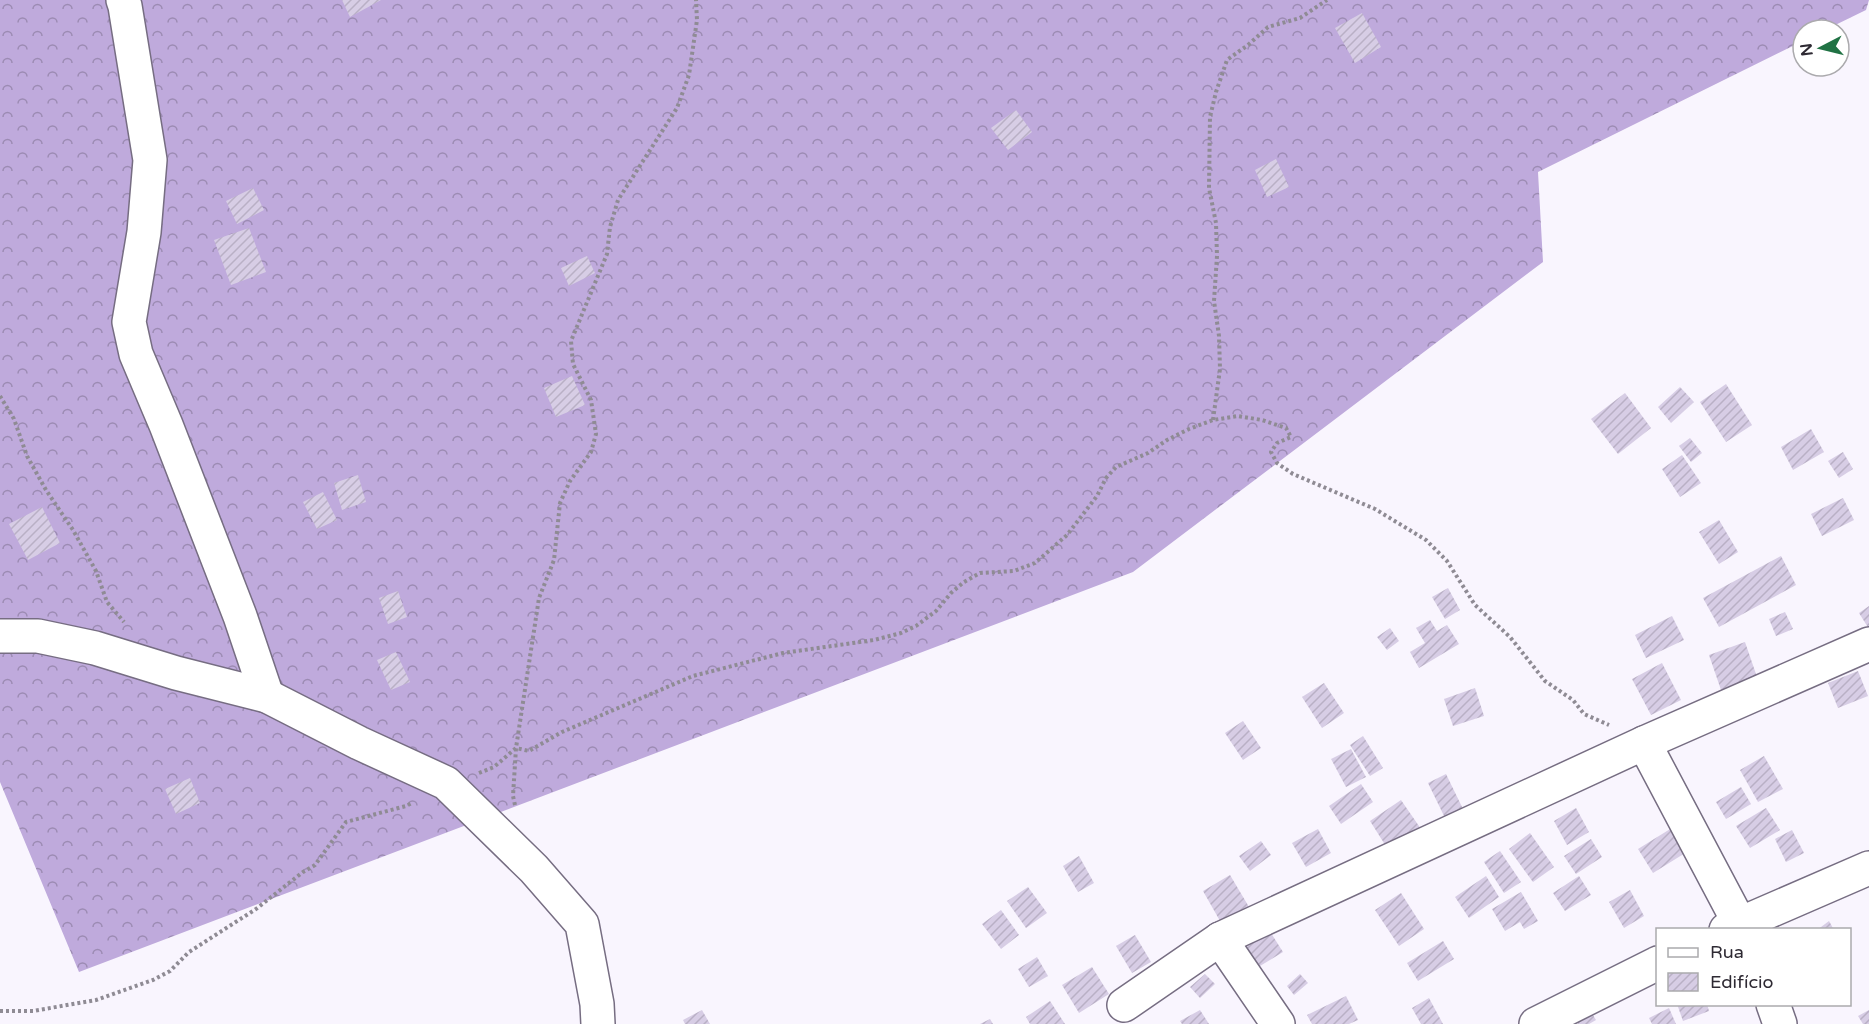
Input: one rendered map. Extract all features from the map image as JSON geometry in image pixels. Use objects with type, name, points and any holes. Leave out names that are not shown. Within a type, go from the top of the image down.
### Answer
[{"type":"street","points":[[123,0],[150,160],[144,232],[129,322],[136,354],[232,594],[267,696]]},
{"type":"street","points":[[0,636],[38,636],[95,648],[176,673],[267,696],[359,743],[446,783],[534,869],[582,924],[597,1004],[598,1024]]},
{"type":"street","points":[[1124,1005],[1220,939],[1644,743],[1869,644]]},
{"type":"street","points":[[1644,743],[1736,927],[1869,868]]},
{"type":"street","points":[[1220,939],[1278,1024]]},
{"type":"street","points":[[1536,1024],[1656,964]]},
{"type":"street","points":[[1773,1006],[1780,1024]]},
{"type":"path","points":[[516,807],[513,796],[516,748],[540,598],[554,560],[560,502],[570,481],[591,452],[596,434],[591,400],[573,364],[571,341],[606,254],[610,227],[618,200],[677,108],[689,75],[697,20],[696,0]]},
{"type":"path","points":[[1213,420],[1220,369],[1219,336],[1214,301],[1217,256],[1216,223],[1209,188],[1210,117],[1216,92],[1227,60],[1268,27],[1300,18],[1327,0]]},
{"type":"path","points":[[0,396],[14,419],[27,456],[41,482],[73,530],[108,602],[126,625]]},
{"type":"path","points":[[516,748],[529,751],[562,732],[693,676],[783,654],[874,640],[916,626],[936,611],[958,587],[980,573],[1014,571],[1035,563],[1067,535],[1097,496],[1106,478],[1116,468],[1148,453],[1189,429],[1213,420],[1238,416],[1262,420],[1287,428],[1291,437],[1277,443],[1271,452],[1277,463],[1308,482],[1332,489],[1375,508],[1426,540],[1447,561],[1475,605],[1510,637],[1545,681],[1573,700],[1584,714],[1622,730],[1644,743]]},
{"type":"path","points":[[0,1011],[33,1011],[96,1000],[153,980],[170,971],[189,952],[256,909],[315,865],[346,822],[406,806],[446,783],[494,767],[516,748]]},
{"type":"green space","points":[[0,0],[1869,0],[1866,10],[1850,18],[1791,18],[1791,47],[1538,172],[1543,262],[1133,572],[79,972],[0,782]]},
{"type":"building","points":[[342,0],[381,0],[350,17]]},
{"type":"building","points":[[1362,13],[1381,47],[1355,63],[1335,28]]},
{"type":"building","points":[[1016,110],[1032,132],[1008,150],[991,128]]},
{"type":"building","points":[[1276,159],[1289,187],[1267,197],[1255,170]]},
{"type":"building","points":[[253,188],[264,210],[237,224],[226,201]]},
{"type":"building","points":[[249,228],[266,272],[231,285],[214,240]]},
{"type":"building","points":[[587,256],[595,273],[569,286],[561,268]]},
{"type":"building","points":[[572,376],[585,405],[556,417],[544,388]]},
{"type":"building","points":[[1726,384],[1752,425],[1726,442],[1700,402]]},
{"type":"building","points":[[1680,387],[1694,402],[1671,423],[1658,407]]},
{"type":"building","points":[[1625,393],[1651,428],[1618,454],[1591,419]]},
{"type":"building","points":[[1811,429],[1824,452],[1793,470],[1781,447]]},
{"type":"building","points":[[1690,438],[1702,453],[1691,462],[1679,446]]},
{"type":"building","points":[[1843,452],[1853,469],[1839,478],[1828,461]]},
{"type":"building","points":[[1682,455],[1701,483],[1680,497],[1662,469]]},
{"type":"building","points":[[358,475],[366,502],[342,510],[334,483]]},
{"type":"building","points":[[323,492],[337,520],[317,529],[303,502]]},
{"type":"building","points":[[1843,498],[1854,520],[1822,536],[1811,514]]},
{"type":"building","points":[[42,507],[60,543],[28,560],[9,524]]},
{"type":"building","points":[[1719,520],[1738,552],[1719,564],[1699,532]]},
{"type":"building","points":[[1781,556],[1796,585],[1719,627],[1703,598]]},
{"type":"building","points":[[1448,588],[1460,610],[1445,619],[1432,597]]},
{"type":"building","points":[[398,591],[407,617],[388,624],[379,598]]},
{"type":"building","points":[[1869,606],[1869,629],[1859,613]]},
{"type":"building","points":[[1785,612],[1793,629],[1776,636],[1769,619]]},
{"type":"building","points":[[1672,616],[1684,640],[1646,658],[1635,635]]},
{"type":"building","points":[[1430,620],[1437,631],[1447,625],[1459,644],[1419,668],[1410,652],[1425,643],[1416,628]]},
{"type":"building","points":[[1390,628],[1399,641],[1387,650],[1377,637]]},
{"type":"building","points":[[1745,642],[1757,677],[1721,690],[1709,655]]},
{"type":"building","points":[[396,652],[410,682],[391,690],[377,660]]},
{"type":"building","points":[[1662,663],[1681,700],[1651,715],[1632,679]]},
{"type":"building","points":[[1858,671],[1868,696],[1838,708],[1828,683]]},
{"type":"building","points":[[1324,683],[1344,713],[1322,728],[1302,697]]},
{"type":"building","points":[[1475,688],[1484,716],[1453,726],[1444,699]]},
{"type":"building","points":[[1243,721],[1261,748],[1243,760],[1225,733]]},
{"type":"building","points":[[1363,736],[1383,768],[1370,776],[1350,745]]},
{"type":"building","points":[[1351,749],[1366,777],[1346,787],[1331,759]]},
{"type":"building","points":[[1764,756],[1783,789],[1758,802],[1740,770]]},
{"type":"building","points":[[1446,774],[1463,809],[1445,818],[1428,783]]},
{"type":"building","points":[[190,778],[200,803],[176,814],[165,789]]},
{"type":"building","points":[[1361,784],[1373,802],[1341,824],[1329,806]]},
{"type":"building","points":[[1741,787],[1751,804],[1726,819],[1716,802]]},
{"type":"building","points":[[1401,800],[1421,829],[1389,851],[1370,821]]},
{"type":"building","points":[[1576,808],[1589,832],[1567,845],[1554,821]]},
{"type":"building","points":[[1766,808],[1780,830],[1750,848],[1736,826]]},
{"type":"building","points":[[1675,826],[1690,850],[1653,873],[1638,849]]},
{"type":"building","points":[[1318,829],[1331,853],[1306,867],[1292,843]]},
{"type":"building","points":[[1792,830],[1804,853],[1786,862],[1775,839]]},
{"type":"building","points":[[1530,833],[1554,867],[1533,882],[1509,849]]},
{"type":"building","points":[[1591,839],[1602,857],[1576,874],[1564,856]]},
{"type":"building","points":[[1261,841],[1271,855],[1250,871],[1239,856]]},
{"type":"building","points":[[1500,851],[1521,882],[1504,893],[1484,862]]},
{"type":"building","points":[[1079,856],[1094,883],[1078,892],[1063,866]]},
{"type":"building","points":[[1230,875],[1252,912],[1224,928],[1203,891]]},
{"type":"building","points":[[1486,876],[1499,897],[1469,918],[1455,897]]},
{"type":"building","points":[[1579,876],[1591,895],[1565,911],[1553,893]]},
{"type":"building","points":[[1028,887],[1047,913],[1026,928],[1007,901]]},
{"type":"building","points":[[1630,890],[1644,916],[1624,928],[1609,902]]},
{"type":"building","points":[[1521,892],[1538,921],[1524,929],[1520,922],[1505,931],[1492,909]]},
{"type":"building","points":[[1401,893],[1424,929],[1399,946],[1375,910]]},
{"type":"building","points":[[1001,910],[1019,935],[1001,949],[982,924]]},
{"type":"building","points":[[1829,921],[1833,928],[1820,928]]},
{"type":"building","points":[[1269,930],[1283,952],[1255,969],[1242,947]]},
{"type":"building","points":[[1135,935],[1151,962],[1132,973],[1116,946]]},
{"type":"building","points":[[1443,941],[1454,959],[1418,981],[1407,963]]},
{"type":"building","points":[[1037,957],[1048,976],[1029,987],[1018,969]]},
{"type":"building","points":[[1092,967],[1109,994],[1079,1013],[1062,985]]},
{"type":"building","points":[[1205,974],[1215,984],[1200,998],[1190,987]]},
{"type":"building","points":[[1300,974],[1308,983],[1294,995],[1287,986]]},
{"type":"building","points":[[1346,996],[1358,1020],[1349,1024],[1312,1024],[1307,1015]]},
{"type":"building","points":[[1429,998],[1443,1024],[1421,1024],[1412,1008]]},
{"type":"building","points":[[1050,1001],[1065,1024],[1030,1024],[1026,1017]]},
{"type":"building","points":[[1678,1006],[1708,1006],[1709,1011],[1683,1021]]},
{"type":"building","points":[[1588,1007],[1596,1020],[1589,1024],[1578,1024],[1574,1016]]},
{"type":"building","points":[[1669,1008],[1676,1024],[1652,1024],[1649,1018]]},
{"type":"building","points":[[702,1010],[710,1024],[685,1024],[683,1020]]},
{"type":"building","points":[[1200,1010],[1209,1024],[1182,1024],[1180,1021]]},
{"type":"building","points":[[1869,1010],[1869,1024],[1863,1024],[1858,1016]]},
{"type":"building","points":[[990,1019],[993,1024],[980,1024]]}]
